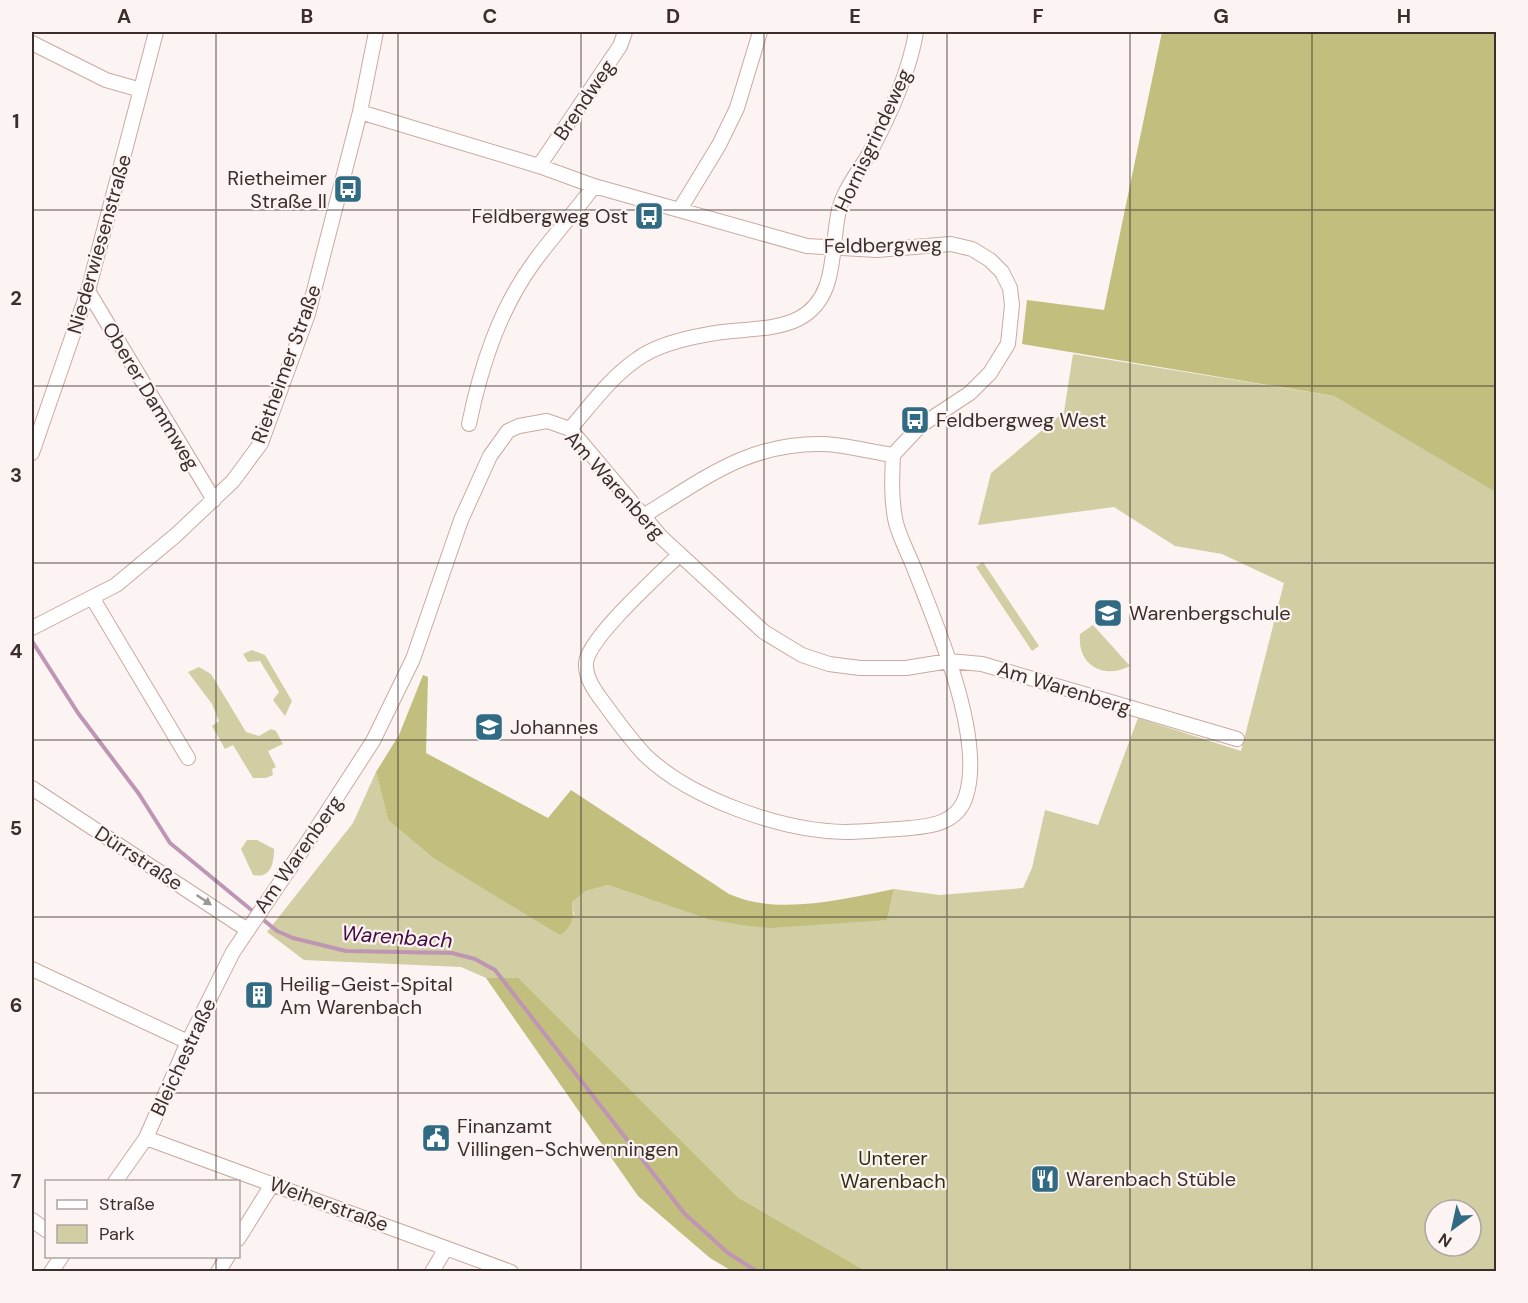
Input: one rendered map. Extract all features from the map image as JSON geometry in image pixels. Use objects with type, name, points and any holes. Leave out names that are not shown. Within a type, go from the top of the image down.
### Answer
[{"type":"street","name":"Niederwiesenstraße","points":[[32,453],[88,291],[156,32]]},
{"type":"street","name":"Rietheimer Straße","points":[[36,626],[93,599],[116,585],[214,500],[248,464],[261,443],[278,402],[308,314],[360,112],[376,32]]},
{"type":"street","name":"Brendweg","points":[[539,166],[620,46],[625,32]]},
{"type":"street","points":[[680,209],[719,145],[737,108],[760,32]]},
{"type":"street","name":"Hornisgrindeweg","points":[[570,429],[636,359],[654,350],[712,333],[781,325],[797,319],[819,302],[829,283],[831,249],[839,207],[872,148],[908,67],[916,32]]},
{"type":"street","points":[[32,43],[106,80],[141,90]]},
{"type":"street","name":"Feldbergweg","points":[[360,112],[539,166],[594,186],[780,239],[831,249],[877,250],[951,244],[972,249],[990,260],[1002,273],[1010,288],[1012,305],[1010,334],[1002,356],[990,373],[970,393],[920,426],[893,455]]},
{"type":"street","points":[[469,424],[478,384],[494,336],[510,300],[534,263],[594,186]]},
{"type":"street","name":"Oberer Dammweg","points":[[88,291],[214,500]]},
{"type":"street","name":"Am Warenberg","points":[[249,925],[344,787],[385,716],[413,659],[461,520],[499,440],[508,431],[535,422],[547,421],[570,429],[644,516],[680,554],[764,632],[802,655],[830,664],[860,668],[906,668],[949,661],[982,664],[1237,739]]},
{"type":"street","points":[[644,516],[710,473],[763,451],[793,445],[826,444],[893,455],[892,493],[896,523],[949,661],[965,722],[970,778],[966,797],[958,812],[945,821],[927,827],[844,832],[771,820],[720,802],[678,779],[647,756],[624,731],[588,677],[586,663],[597,638],[680,554]]},
{"type":"street","points":[[93,599],[188,758]]},
{"type":"street","name":"Dürrstraße","points":[[32,788],[249,925]]},
{"type":"street","name":"Bleichestraße","points":[[116,1180],[146,1138],[188,1042],[249,925]]},
{"type":"street","points":[[32,969],[188,1042]]},
{"type":"street","name":"Weiherstraße","points":[[146,1138],[511,1272]]},
{"type":"street","points":[[240,1236],[273,1184]]},
{"type":"street","points":[[32,1220],[45,1229]]},
{"type":"street","points":[[432,1272],[446,1248]]},
{"type":"street","points":[[51,1272],[61,1258]]},
{"type":"street","points":[[218,1272],[227,1258]]},
{"type":"green space","name":"Unterer Warenbach","points":[[1073,354],[1334,396],[1496,490],[1496,1271],[866,1271],[739,1198],[519,978],[486,978],[461,967],[304,960],[267,932],[353,823],[376,772],[388,820],[433,858],[463,876],[574,915],[572,902],[586,891],[608,885],[707,919],[887,920],[894,889],[940,895],[1023,888],[1032,868],[1045,810],[1098,825],[1138,718],[1241,751],[1284,583],[1222,554],[1175,546],[1114,507],[978,525],[991,473],[1064,412]]},
{"type":"green space","points":[[983,562],[1039,646],[1032,651],[976,567]]},
{"type":"green space","points":[[1093,625],[1130,666],[1110,671],[1094,667],[1087,661],[1080,645],[1080,634]]},
{"type":"green space","points":[[252,650],[265,655],[292,701],[285,716],[273,700],[279,692],[260,661],[248,662],[243,654]]},
{"type":"green space","points":[[199,667],[211,674],[246,732],[259,736],[271,729],[276,731],[283,744],[268,751],[276,767],[272,769],[273,775],[266,778],[253,778],[233,745],[225,749],[212,726],[219,721],[212,704],[188,672]]},
{"type":"green space","points":[[247,840],[257,840],[274,849],[272,864],[264,875],[253,875],[241,849]]},
{"type":"shaded area","points":[[1162,32],[1496,32],[1496,492],[1334,396],[1022,344],[1027,300],[1104,310]]},
{"type":"shaded area","points":[[423,675],[428,677],[426,753],[548,818],[571,790],[729,894],[748,901],[789,905],[832,901],[894,889],[887,920],[769,928],[742,925],[707,919],[608,885],[586,891],[572,902],[572,921],[560,935],[433,858],[388,820],[376,772],[399,735]]},
{"type":"shaded area","points":[[486,978],[519,978],[739,1198],[866,1271],[732,1271],[710,1258],[638,1196]]},
{"type":"waterway","name":"Warenbach","points":[[32,641],[78,713],[139,794],[170,843],[277,931],[293,938],[346,951],[452,953],[475,959],[495,970],[684,1213],[728,1253],[758,1272]]},
{"type":"place","name":"Rietheimer Straße II","points":[[348,189]]},
{"type":"place","name":"Feldbergweg Ost","points":[[649,216]]},
{"type":"place","name":"Feldbergweg West","points":[[915,420]]},
{"type":"place","name":"Warenbergschule","points":[[1108,613]]},
{"type":"place","name":"Johannes","points":[[489,727]]},
{"type":"place","name":"Heilig-Geist-Spital Am Warenbach","points":[[259,995]]},
{"type":"place","name":"Finanzamt Villingen-Schwenningen","points":[[436,1138]]},
{"type":"place","name":"Warenbach Stüble","points":[[1045,1179]]}]
